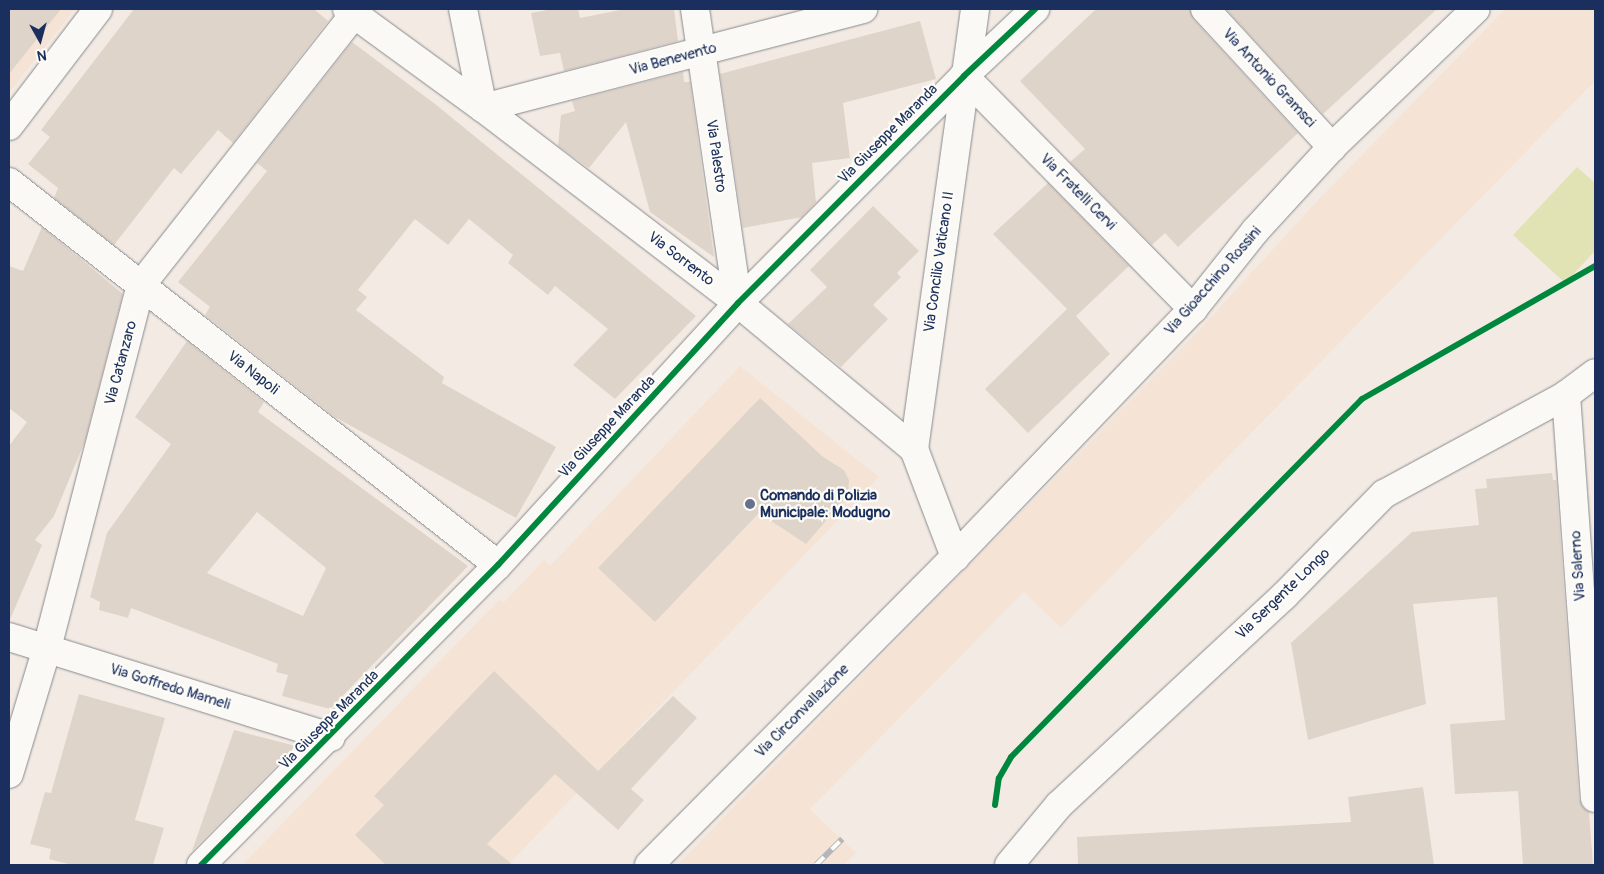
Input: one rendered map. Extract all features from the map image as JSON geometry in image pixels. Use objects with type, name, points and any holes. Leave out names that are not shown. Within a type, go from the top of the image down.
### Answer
[{"type":"street","points":[[9,126],[98,9]]},
{"type":"street","points":[[463,9],[483,108]]},
{"type":"street","name":"Via Palestro","points":[[695,9],[738,303]]},
{"type":"street","name":"Via Benevento","points":[[483,108],[863,9]]},
{"type":"street","name":"Via Concilio Vaticano II","points":[[914,448],[964,76],[975,9]]},
{"type":"street","name":"Via Giuseppe Maranda","points":[[201,865],[331,737],[498,565],[738,303],[964,76],[1035,9]]},
{"type":"street","name":"Via Antonio Gramsci","points":[[1205,9],[1332,146]]},
{"type":"street","name":"Via Sorrento","points":[[351,11],[483,108],[738,303],[914,448],[955,557]]},
{"type":"street","name":"Via Catanzaro","points":[[9,774],[46,648],[141,285],[351,11]]},
{"type":"street","name":"Via Gioacchino Rossini","points":[[955,557],[1192,309],[1255,231],[1332,146],[1461,14]]},
{"type":"street","name":"Via Fratelli Cervi","points":[[964,76],[1192,309]]},
{"type":"street","name":"Via Napoli","points":[[9,182],[498,565]]},
{"type":"street","name":"Via Sergente Longo","points":[[1009,865],[1058,805],[1284,596],[1384,494],[1566,395],[1595,373]]},
{"type":"street","name":"Via Salerno","points":[[1566,395],[1595,798]]},
{"type":"street","name":"Via Circonvallazione","points":[[649,865],[955,557]]},
{"type":"street","name":"Via Goffredo Mameli","points":[[9,637],[331,737]]},
{"type":"shaded area","points":[[9,9],[75,9],[9,93]]},
{"type":"shaded area","points":[[1505,9],[1595,9],[1595,81],[1061,628],[1024,592],[810,809],[856,853],[844,865],[677,865],[1199,330],[1317,201]]},
{"type":"shaded area","points":[[740,366],[879,477],[508,865],[242,865],[499,600],[504,602],[544,560],[550,566]]},
{"type":"green space","points":[[1577,167],[1595,183],[1595,251],[1565,283],[1513,235]]},
{"type":"building","points":[[9,9],[61,9],[9,74]]},
{"type":"building","points":[[134,9],[314,9],[328,21],[233,143],[218,130],[181,174],[174,168],[114,245],[54,198],[58,188],[28,164],[50,137],[41,130]]},
{"type":"building","points":[[553,9],[578,9],[580,18],[625,9],[674,9],[678,41],[564,71],[560,53],[540,56],[531,13]]},
{"type":"building","points":[[1096,9],[1190,9],[1194,20],[1298,133],[1178,247],[1165,233],[1152,245],[1070,162],[1085,149],[1020,81]]},
{"type":"building","points":[[1226,9],[1437,9],[1323,114]]},
{"type":"building","points":[[920,21],[936,79],[843,103],[850,158],[812,163],[816,202],[802,217],[743,228],[720,74]]},
{"type":"building","points":[[352,42],[435,104],[696,316],[615,399],[573,365],[608,329],[555,286],[548,295],[508,263],[513,255],[469,219],[448,245],[415,219],[358,290],[367,297],[356,310],[444,377],[442,383],[556,447],[516,518],[335,417],[205,315],[210,307],[178,282],[267,171],[257,163]]},
{"type":"building","points":[[683,72],[684,82],[690,82],[714,257],[650,212],[626,122],[589,168],[558,146],[561,115],[575,111],[572,101]]},
{"type":"building","points":[[1048,183],[1129,266],[1076,316],[1110,354],[1028,433],[985,389],[1067,309],[993,234]]},
{"type":"building","points":[[873,206],[919,251],[897,273],[901,277],[873,305],[888,319],[841,367],[788,324],[827,287],[810,270]]},
{"type":"building","points":[[42,227],[123,294],[85,441],[54,516],[35,540],[42,545],[9,622],[9,446],[27,422],[9,408],[9,266],[23,271]]},
{"type":"building","points":[[187,341],[264,402],[258,412],[468,566],[330,709],[282,696],[288,675],[276,672],[278,664],[131,608],[128,618],[99,610],[100,602],[90,597],[107,533],[171,444],[135,417]],"holes":[[[257,512],[326,568],[303,616],[207,573]]]},
{"type":"building","name":"Comando di Polizia Municipale: Modugno","points":[[760,398],[823,457],[844,470],[849,480],[848,495],[806,544],[759,513],[655,622],[598,568]]},
{"type":"building","points":[[1552,473],[1553,480],[1556,480],[1579,799],[1589,812],[1593,865],[1523,865],[1518,791],[1455,794],[1450,724],[1505,720],[1497,597],[1413,604],[1426,704],[1308,740],[1291,643],[1412,532],[1479,525],[1475,489],[1487,488],[1486,479]]},
{"type":"building","points":[[494,671],[598,771],[673,696],[697,718],[631,789],[644,800],[618,830],[555,774],[487,844],[513,865],[386,865],[355,835],[384,805],[374,796]]},
{"type":"building","points":[[79,694],[165,718],[135,820],[164,828],[153,865],[72,865],[49,859],[51,849],[30,844],[45,792],[51,793]]},
{"type":"building","points":[[234,730],[296,746],[192,851]]},
{"type":"building","points":[[1423,787],[1434,865],[1078,865],[1077,837],[1351,822],[1348,797]]},
{"type":"railway","points":[[816,865],[842,839]]},
{"type":"cycle path","points":[[201,865],[498,565],[738,303],[964,76],[1035,9]]},
{"type":"cycle path","points":[[995,805],[999,778],[1011,757],[1362,399],[1595,266]]},
{"type":"place","name":"Comando di Polizia Municipale: Modugno","points":[[750,504]]}]
